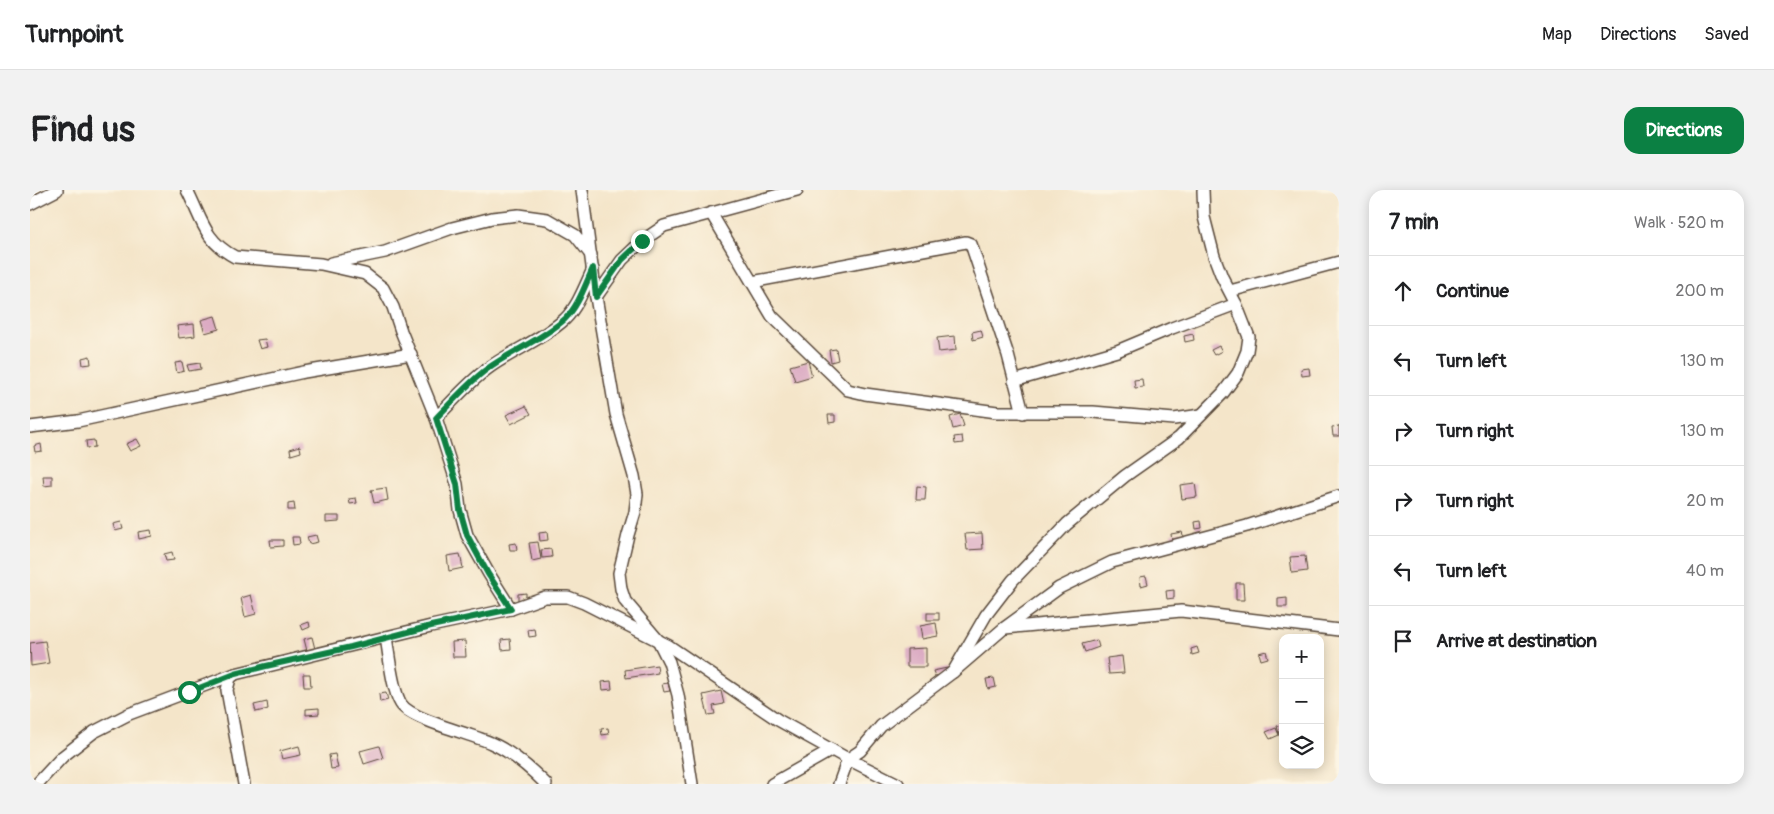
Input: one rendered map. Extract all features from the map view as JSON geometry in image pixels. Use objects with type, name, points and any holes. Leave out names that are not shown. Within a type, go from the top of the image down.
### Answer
[{"type":"street","points":[[30,204],[57,190]]},
{"type":"street","points":[[187,190],[206,230],[214,243],[223,251],[235,257],[322,264],[365,274],[383,288],[393,308],[436,418],[457,484],[460,510],[467,535],[488,574],[511,609]]},
{"type":"street","points":[[582,190],[596,297],[616,414],[634,476],[637,494],[635,512],[619,573],[621,589],[631,609],[658,640],[669,662],[673,675],[692,784]]},
{"type":"street","points":[[596,297],[622,260],[642,241],[664,226],[797,190]]},
{"type":"street","points":[[953,672],[986,615],[1013,580],[1067,524],[1125,476],[1178,438],[1223,393],[1238,373],[1247,351],[1249,337],[1214,256],[1204,216],[1203,190]]},
{"type":"street","points":[[712,213],[772,316],[848,390],[949,407],[997,412],[1094,412],[1174,418],[1201,415]]},
{"type":"street","points":[[322,264],[385,252],[452,228],[492,218],[518,215],[547,220],[575,235],[592,256]]},
{"type":"street","points":[[752,282],[966,242],[971,244],[1023,413]]},
{"type":"street","points":[[1230,291],[1339,262]]},
{"type":"street","points":[[436,418],[473,380],[487,369],[548,332],[566,318],[578,301],[593,268]]},
{"type":"street","points":[[1014,381],[1117,351],[1236,304]]},
{"type":"street","points":[[30,427],[78,421],[304,372],[411,354]]},
{"type":"street","points":[[840,784],[848,759],[860,751],[881,726],[953,672],[1003,629],[1059,588],[1112,562],[1246,526],[1339,496]]},
{"type":"street","points":[[38,784],[62,757],[94,732],[129,714],[235,674],[511,609],[545,597],[568,598],[584,603],[658,640],[778,720],[898,784]]},
{"type":"street","points":[[1003,629],[1181,611],[1339,630]]},
{"type":"street","points":[[386,637],[398,697],[406,710],[504,749],[532,770],[546,784]]},
{"type":"street","points":[[235,674],[230,678],[227,690],[244,784]]},
{"type":"street","points":[[772,784],[832,750]]},
{"type":"building","points":[[215,316],[219,329],[205,333],[201,320]]},
{"type":"building","points":[[194,324],[195,336],[179,338],[177,326]]},
{"type":"building","points":[[981,330],[983,337],[973,340],[972,332]]},
{"type":"building","points":[[1193,334],[1194,340],[1185,342],[1184,336]]},
{"type":"building","points":[[955,336],[956,350],[939,352],[937,338]]},
{"type":"building","points":[[265,339],[267,347],[260,349],[257,340]]},
{"type":"building","points":[[1219,346],[1222,351],[1214,355],[1211,350]]},
{"type":"building","points":[[836,349],[838,360],[831,362],[829,350]]},
{"type":"building","points":[[90,356],[91,364],[83,365],[82,358]]},
{"type":"building","points":[[808,361],[812,376],[795,381],[790,366]]},
{"type":"building","points":[[182,362],[184,371],[177,373],[175,363]]},
{"type":"building","points":[[200,363],[201,369],[189,371],[187,365]]},
{"type":"building","points":[[1309,368],[1310,375],[1302,376],[1301,369]]},
{"type":"building","points":[[1142,379],[1143,387],[1135,388],[1134,380]]},
{"type":"building","points":[[526,406],[531,414],[511,424],[506,415]]},
{"type":"building","points":[[960,414],[964,426],[953,429],[950,417]]},
{"type":"building","points":[[828,415],[835,415],[835,422],[829,423]]},
{"type":"building","points":[[1339,426],[1339,436],[1333,436],[1332,427]]},
{"type":"building","points":[[962,436],[963,443],[955,444],[954,437]]},
{"type":"building","points":[[137,439],[141,446],[130,451],[126,444]]},
{"type":"building","points":[[94,440],[95,447],[87,448],[86,441]]},
{"type":"building","points":[[41,444],[42,451],[35,452],[34,446]]},
{"type":"building","points":[[300,446],[301,452],[291,455],[290,449]]},
{"type":"building","points":[[43,476],[52,476],[52,485],[44,486]]},
{"type":"building","points":[[1195,483],[1197,497],[1182,499],[1180,485]]},
{"type":"building","points":[[917,486],[926,487],[925,500],[916,500]]},
{"type":"building","points":[[386,488],[388,500],[374,503],[371,490]]},
{"type":"building","points":[[356,498],[357,503],[350,504],[349,499]]},
{"type":"building","points":[[294,503],[295,510],[288,510],[288,504]]},
{"type":"building","points":[[326,516],[339,516],[339,521],[326,522]]},
{"type":"building","points":[[1201,521],[1202,528],[1196,529],[1195,522]]},
{"type":"building","points":[[121,522],[123,529],[115,531],[113,524]]},
{"type":"building","points":[[151,530],[152,536],[139,539],[138,532]]},
{"type":"building","points":[[547,532],[548,540],[540,541],[539,533]]},
{"type":"building","points":[[1182,532],[1184,538],[1172,541],[1171,534]]},
{"type":"building","points":[[982,533],[983,549],[967,550],[965,534]]},
{"type":"building","points":[[316,535],[318,542],[309,544],[307,537]]},
{"type":"building","points":[[292,537],[299,537],[300,544],[293,545]]},
{"type":"building","points":[[270,540],[283,540],[283,546],[271,547]]},
{"type":"building","points":[[538,542],[541,559],[532,561],[529,543]]},
{"type":"building","points":[[516,543],[517,550],[510,550],[509,544]]},
{"type":"building","points":[[551,549],[552,557],[542,558],[541,550]]},
{"type":"building","points":[[172,552],[174,560],[166,561],[164,554]]},
{"type":"building","points":[[460,554],[463,568],[449,571],[447,556]]},
{"type":"building","points":[[1305,556],[1307,571],[1292,573],[1290,557]]},
{"type":"building","points":[[1146,576],[1148,584],[1141,586],[1140,577]]},
{"type":"building","points":[[1236,583],[1243,583],[1244,600],[1236,600]]},
{"type":"building","points":[[1174,590],[1174,598],[1167,599],[1166,591]]},
{"type":"building","points":[[526,593],[526,600],[518,600],[518,594]]},
{"type":"building","points":[[251,595],[256,614],[245,617],[241,598]]},
{"type":"building","points":[[1287,598],[1287,607],[1278,607],[1278,599]]},
{"type":"building","points":[[927,613],[939,613],[939,620],[927,620]]},
{"type":"building","points":[[309,622],[310,627],[303,630],[301,625]]},
{"type":"building","points":[[936,623],[938,636],[922,639],[920,626]]},
{"type":"building","points":[[535,629],[536,636],[529,637],[528,630]]},
{"type":"building","points":[[312,637],[315,649],[307,651],[304,639]]},
{"type":"building","points":[[510,639],[511,649],[502,650],[501,640]]},
{"type":"building","points":[[1097,640],[1099,647],[1085,652],[1082,644]]},
{"type":"building","points":[[45,641],[49,663],[31,666],[30,643]]},
{"type":"building","points":[[465,641],[466,657],[453,657],[452,642]]},
{"type":"building","points":[[1197,647],[1199,653],[1192,655],[1191,649]]},
{"type":"building","points":[[926,648],[926,667],[907,667],[907,649]]},
{"type":"building","points":[[1266,651],[1268,658],[1261,660],[1259,653]]},
{"type":"building","points":[[1122,656],[1124,673],[1109,674],[1107,658]]},
{"type":"building","points":[[657,665],[658,673],[626,678],[625,670]]},
{"type":"building","points":[[947,668],[949,673],[935,676],[933,671]]},
{"type":"building","points":[[303,674],[310,674],[311,687],[304,687]]},
{"type":"building","points":[[994,678],[996,687],[988,689],[986,679]]},
{"type":"building","points":[[611,681],[612,689],[603,690],[602,682]]},
{"type":"building","points":[[668,683],[670,691],[664,692],[662,684]]},
{"type":"building","points":[[721,691],[724,704],[713,706],[715,714],[708,715],[703,695]]},
{"type":"building","points":[[386,693],[388,700],[380,702],[379,694]]},
{"type":"building","points":[[267,702],[268,709],[256,712],[254,705]]},
{"type":"building","points":[[319,708],[319,714],[306,715],[306,709]]},
{"type":"building","points":[[608,728],[609,734],[602,735],[601,729]]},
{"type":"building","points":[[1276,728],[1279,735],[1270,739],[1266,732]]},
{"type":"building","points":[[299,746],[301,755],[282,759],[280,751]]},
{"type":"building","points":[[379,746],[383,758],[364,764],[360,751]]},
{"type":"building","points":[[335,754],[338,768],[331,769],[329,755]]},
{"type":"route","points":[[189,692],[235,674],[266,666],[351,647],[431,626],[511,609],[488,574],[467,535],[460,510],[457,484],[436,418],[473,380],[487,369],[548,332],[566,318],[578,301],[593,268],[596,297],[622,260],[642,241]]}]
